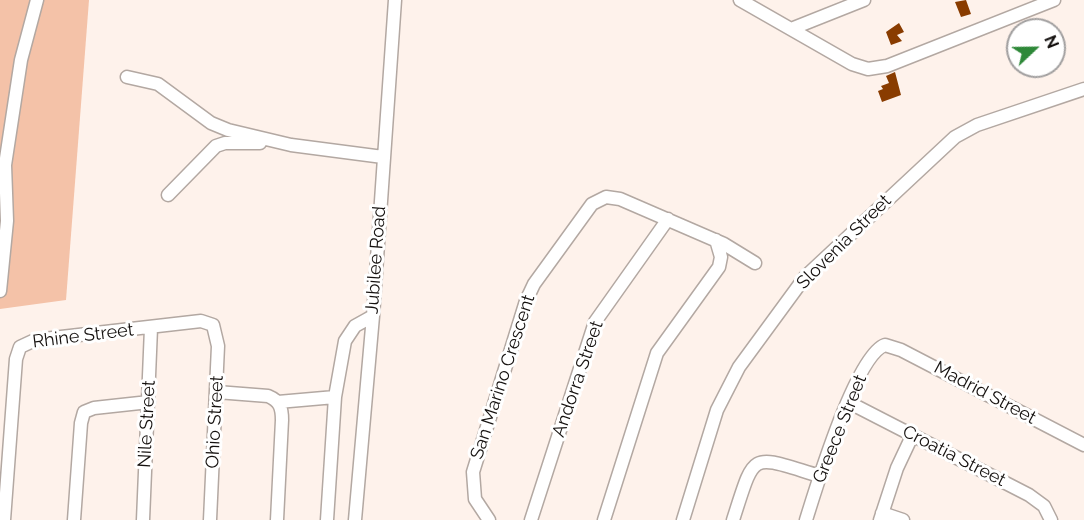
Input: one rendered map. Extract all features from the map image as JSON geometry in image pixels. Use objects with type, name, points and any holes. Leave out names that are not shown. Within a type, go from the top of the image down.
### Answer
[{"type":"street","points":[[0,291],[7,221],[4,165],[21,60],[37,0]]},
{"type":"street","name":"Jubilee Road","points":[[355,520],[373,316],[394,0]]},
{"type":"street","points":[[740,0],[852,64],[873,69],[1054,0]]},
{"type":"street","points":[[791,28],[864,0]]},
{"type":"street","points":[[127,77],[158,84],[220,128],[275,141],[382,157]]},
{"type":"street","name":"Slovenia Street","points":[[683,520],[715,417],[730,380],[805,277],[956,137],[977,125],[1084,89]]},
{"type":"street","points":[[168,195],[216,146],[225,143],[275,141]]},
{"type":"street","name":"San Marino Crescent","points":[[489,520],[475,499],[473,472],[534,285],[596,201],[606,197],[617,198],[716,240],[755,263]]},
{"type":"street","name":"Andorra Street","points":[[531,520],[595,322],[668,219]]},
{"type":"street","points":[[604,520],[657,353],[719,267],[722,257],[716,240]]},
{"type":"street","points":[[327,520],[335,397],[345,341],[355,327],[373,316]]},
{"type":"street","name":"Rhine Street","points":[[3,520],[16,359],[20,347],[35,340],[201,321],[213,325]]},
{"type":"street","name":"Ohio Street","points":[[210,520],[218,346],[213,325]]},
{"type":"street","name":"Nile Street","points":[[142,520],[151,328]]},
{"type":"street","name":"Greece Street","points":[[806,520],[848,402],[871,355],[885,345]]},
{"type":"street","name":"Madrid Street","points":[[885,345],[902,350],[1084,445]]},
{"type":"street","points":[[217,392],[268,396],[278,402],[335,397]]},
{"type":"street","points":[[74,520],[81,423],[84,412],[90,408],[149,402]]},
{"type":"street","points":[[277,520],[282,420],[278,402]]},
{"type":"street","name":"Croatia Street","points":[[848,402],[1029,495],[1044,506],[1051,520]]},
{"type":"street","points":[[903,520],[881,517],[897,468],[913,434]]},
{"type":"street","points":[[733,520],[749,471],[757,463],[767,461],[820,476]]},
{"type":"shaded area","points":[[0,0],[89,0],[66,300],[0,309]]},
{"type":"building","points":[[966,0],[971,14],[961,17],[955,2]]},
{"type":"building","points":[[899,23],[904,32],[897,35],[902,41],[891,45],[886,32]]},
{"type":"building","points":[[895,72],[901,95],[882,102],[878,91],[883,89],[881,86],[889,83],[886,76]]}]
